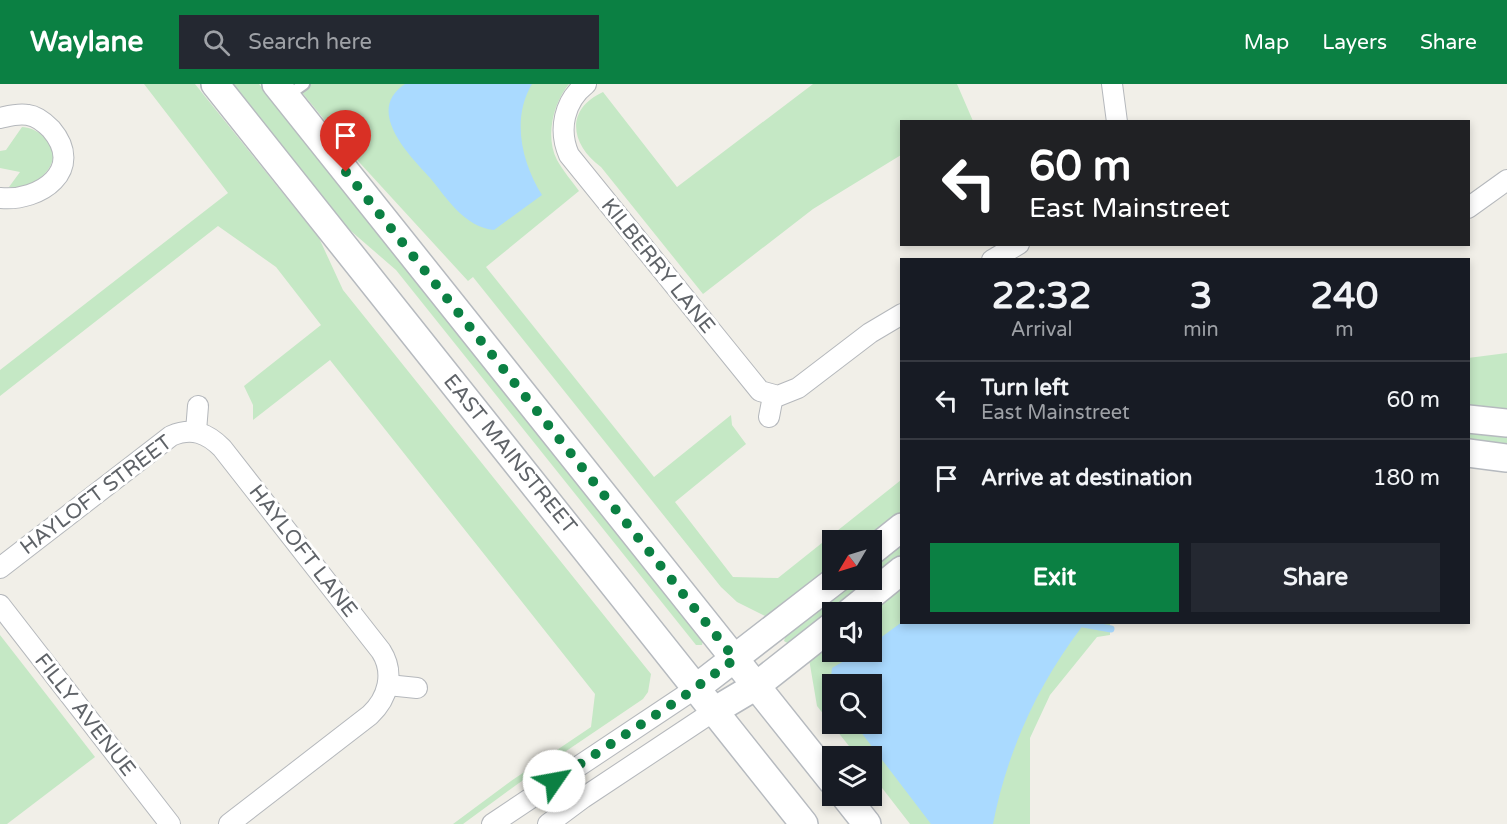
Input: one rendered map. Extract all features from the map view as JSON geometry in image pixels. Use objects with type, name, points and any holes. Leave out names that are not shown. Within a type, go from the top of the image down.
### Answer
[{"type":"main road","name":"EAST MAINSTREET","points":[[215,84],[804,824]]},
{"type":"main road","points":[[289,88],[822,768]]},
{"type":"main road","points":[[1470,419],[1507,423]]},
{"type":"main road","points":[[1470,453],[1507,458]]},
{"type":"main road","points":[[882,543],[900,529]]},
{"type":"main road","points":[[862,602],[900,572]]},
{"type":"main road","points":[[696,688],[823,590]]},
{"type":"main road","points":[[714,711],[756,686],[822,634]]},
{"type":"main road","points":[[853,806],[867,824]]},
{"type":"street","name":"KILBERRY LANE","points":[[586,84],[573,97],[564,122],[566,148],[574,163],[752,383],[760,391],[773,396]]},
{"type":"street","points":[[1112,84],[1117,120]]},
{"type":"street","points":[[0,118],[18,115],[39,119],[58,138],[63,158],[58,174],[39,192],[25,198],[0,198]]},
{"type":"street","points":[[1470,207],[1507,180]]},
{"type":"street","points":[[996,258],[1017,246]]},
{"type":"street","points":[[769,417],[773,396],[798,388],[864,338],[900,315]]},
{"type":"street","points":[[196,431],[198,406]]},
{"type":"street","name":"HAYLOFT STREET","points":[[0,568],[164,440],[177,434],[196,431]]},
{"type":"street","name":"HAYLOFT LANE","points":[[196,431],[210,438],[222,448],[381,651],[388,665],[388,685]]},
{"type":"street","name":"FILLY AVENUE","points":[[0,605],[170,824]]},
{"type":"street","points":[[229,824],[370,715],[383,699],[388,685],[417,688]]},
{"type":"street","points":[[492,824],[696,688]]},
{"type":"street","points":[[548,824],[714,711]]},
{"type":"green space","points":[[144,84],[195,84],[319,238],[343,290],[651,674],[648,692],[643,699],[463,824],[453,824],[511,781],[591,727],[595,694],[330,360],[253,420],[253,405],[244,386],[321,325],[276,267],[218,226],[0,396],[0,370],[228,193]]},
{"type":"green space","points":[[232,84],[259,84],[703,641],[702,645],[696,645],[396,270],[344,225]]},
{"type":"green space","points":[[295,84],[569,84],[555,110],[551,131],[553,151],[557,160],[579,191],[486,267],[654,477],[731,415],[732,425],[746,444],[675,502],[733,577],[778,578],[822,543],[822,577],[769,618],[737,602],[721,587],[473,277],[468,281],[359,162]]},
{"type":"green space","points":[[813,84],[957,84],[973,120],[900,120],[900,156],[813,209],[703,294],[601,167],[583,149],[576,128],[577,118],[590,99],[603,92],[677,187]]},
{"type":"green space","points":[[22,127],[44,136],[51,146],[53,158],[47,171],[36,181],[23,187],[9,187],[20,172],[0,168],[0,151],[6,150]]},
{"type":"green space","points":[[1507,353],[1507,413],[1470,408],[1470,358]]},
{"type":"green space","points":[[1470,430],[1507,433],[1507,447],[1470,443]]},
{"type":"green space","points":[[900,481],[900,515],[881,530],[838,530]]},
{"type":"green space","points":[[900,541],[900,559],[882,573],[882,556]]},
{"type":"green space","points":[[900,587],[900,624],[1110,624],[1110,635],[1097,637],[1050,695],[1030,738],[1030,824],[910,824],[882,788],[882,746],[849,746],[839,734],[882,734],[882,674],[822,674],[822,712],[817,706],[809,659],[822,649],[822,662],[882,662],[881,602]]},
{"type":"green space","points":[[839,590],[859,590],[844,602],[824,602]]},
{"type":"green space","points":[[822,604],[822,619],[789,644],[784,641],[787,632]]},
{"type":"green space","points":[[0,635],[95,757],[7,824],[0,824]]},
{"type":"water","points":[[405,84],[532,84],[522,112],[522,141],[529,169],[542,195],[494,230],[474,224],[466,218],[412,158],[395,133],[390,120],[389,107],[393,95]]},
{"type":"water","points":[[900,623],[1082,624],[1051,673],[1026,721],[1006,771],[993,824],[931,824],[882,760],[882,746],[872,746],[862,734],[882,734],[882,674],[831,674],[832,668],[842,662],[882,662],[882,637]]},
{"type":"waterway","points":[[1083,624],[1111,629]]},
{"type":"route","points":[[346,172],[735,659],[680,699],[554,781]]}]
